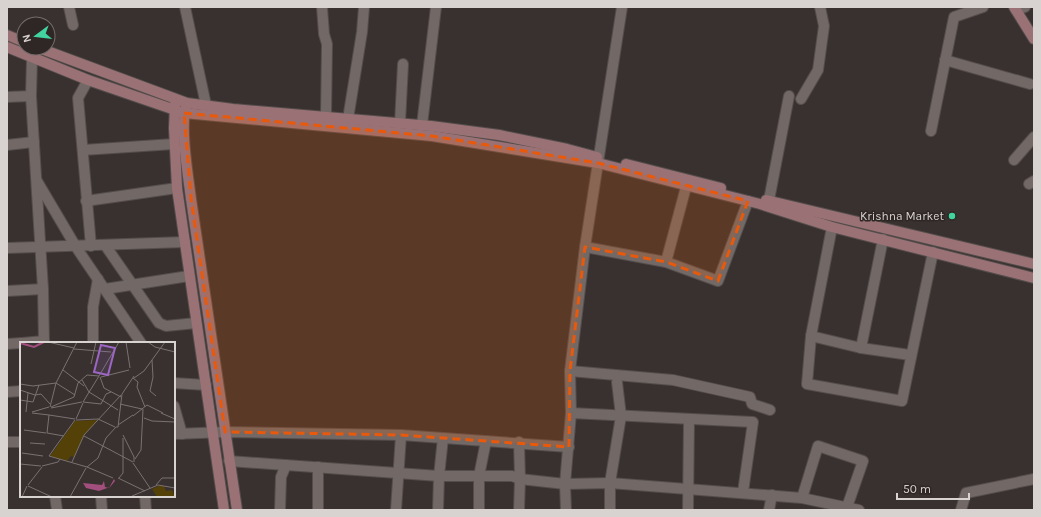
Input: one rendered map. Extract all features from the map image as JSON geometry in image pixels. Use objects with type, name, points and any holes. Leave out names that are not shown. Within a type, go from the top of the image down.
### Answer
[{"type":"main road","points":[[1018,8],[1034,39]]},
{"type":"main road","points":[[7,47],[88,80],[175,104],[187,103],[422,125],[499,135],[567,148],[598,160],[832,227],[1034,278]]},
{"type":"main road","points":[[56,55],[175,104],[184,113],[432,136],[598,160],[667,173],[769,200],[1034,264]]},
{"type":"main road","points":[[187,103],[184,113],[191,206],[237,510]]},
{"type":"main road","points":[[175,104],[174,144],[177,188],[224,510]]},
{"type":"street","points":[[69,7],[73,26]]},
{"type":"street","points":[[185,7],[206,105]]},
{"type":"street","points":[[322,7],[324,34],[327,44],[326,117]]},
{"type":"street","points":[[348,119],[362,32],[364,7]]},
{"type":"street","points":[[422,125],[436,7]]},
{"type":"street","points":[[566,510],[565,484],[571,413],[570,371],[585,247],[622,7]]},
{"type":"street","points":[[801,99],[818,70],[824,26],[820,7]]},
{"type":"street","points":[[931,131],[954,17],[983,7]]},
{"type":"street","points":[[32,58],[31,96],[43,289],[44,342]]},
{"type":"street","points":[[945,60],[1030,84]]},
{"type":"street","points":[[400,123],[403,64]]},
{"type":"street","points":[[88,80],[78,98],[84,150],[90,246]]},
{"type":"street","points":[[7,98],[31,96]]},
{"type":"street","points":[[769,200],[789,96]]},
{"type":"street","points":[[1014,160],[1034,137]]},
{"type":"street","points":[[7,145],[34,142]]},
{"type":"street","points":[[84,150],[174,144]]},
{"type":"street","points":[[36,180],[76,247],[140,342]]},
{"type":"street","points":[[666,262],[686,186]]},
{"type":"street","points":[[86,201],[177,188]]},
{"type":"street","points":[[585,247],[666,262],[718,281],[748,202]]},
{"type":"street","points":[[832,227],[811,336],[807,384],[902,401],[910,355],[933,252]]},
{"type":"street","points":[[861,348],[882,239]]},
{"type":"street","points":[[7,248],[76,247],[185,242]]},
{"type":"street","points":[[105,245],[159,323],[162,325],[196,323]]},
{"type":"street","points":[[105,289],[189,276]]},
{"type":"street","points":[[93,342],[93,307],[98,279]]},
{"type":"street","points":[[7,291],[43,289]]},
{"type":"street","points":[[811,336],[861,348],[910,355]]},
{"type":"street","points":[[7,344],[20,343]]},
{"type":"street","points":[[570,371],[673,380],[750,397],[752,404],[770,410]]},
{"type":"street","points":[[610,510],[610,484],[621,416],[617,382]]},
{"type":"street","points":[[175,383],[206,385]]},
{"type":"street","points":[[7,392],[20,391]]},
{"type":"street","points":[[175,413],[178,434],[225,432],[401,435],[486,442],[520,442],[569,447]]},
{"type":"street","points":[[571,413],[754,422],[743,492]]},
{"type":"street","points":[[688,510],[689,420]]},
{"type":"street","points":[[396,510],[401,435]]},
{"type":"street","points":[[438,510],[439,476],[443,438]]},
{"type":"street","points":[[7,442],[20,442]]},
{"type":"street","points":[[479,510],[479,476],[486,442]]},
{"type":"street","points":[[519,510],[520,442]]},
{"type":"street","points":[[802,498],[818,446],[863,461],[847,509]]},
{"type":"street","points":[[229,461],[439,476],[512,476],[520,479],[565,484],[610,484],[688,490],[743,492],[802,498],[847,509],[859,510]]},
{"type":"street","points":[[280,510],[281,477],[286,465]]},
{"type":"street","points":[[318,467],[318,510]]},
{"type":"street","points":[[961,510],[966,493],[1034,479]]},
{"type":"street","points":[[769,510],[772,495]]},
{"type":"street","points":[[55,497],[56,510]]},
{"type":"street","points":[[102,497],[102,510]]},
{"type":"street","points":[[145,497],[146,510]]},
{"type":"highlighted area","points":[[184,113],[432,136],[598,163],[748,201],[718,281],[666,262],[585,247],[570,371],[569,447],[401,435],[225,432],[191,199]]},
{"type":"place","name":"Krishna Market","points":[[952,216]]}]
